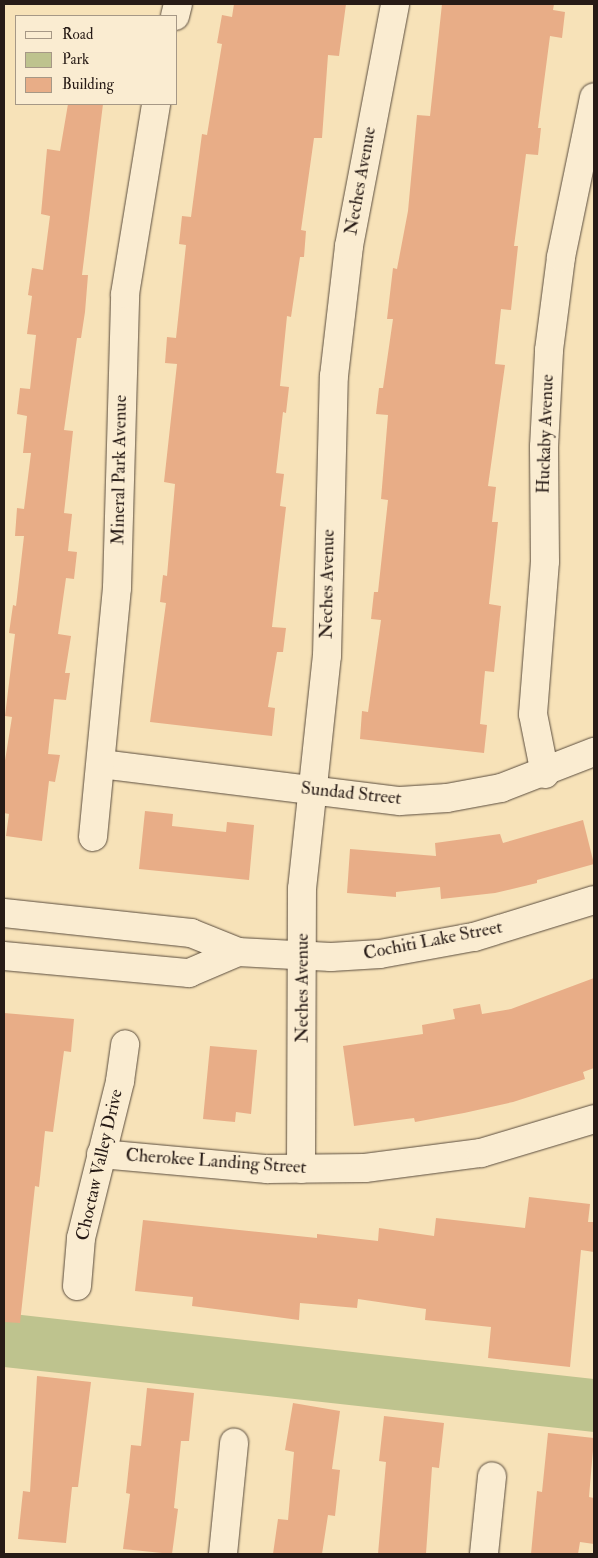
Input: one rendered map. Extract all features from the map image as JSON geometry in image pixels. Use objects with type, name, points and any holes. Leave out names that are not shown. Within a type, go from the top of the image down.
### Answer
[{"type":"street","name":"Neches Avenue","points":[[301,1169],[304,955],[302,889],[311,791],[327,656],[334,376],[349,246],[395,4]]},
{"type":"street","name":"Huckaby Avenue","points":[[545,774],[533,714],[545,561],[544,447],[550,350],[561,257],[594,97]]},
{"type":"street","name":"Mineral Park Avenue","points":[[92,837],[101,764],[117,588],[125,294],[156,105]]},
{"type":"street","name":"Sundad Street","points":[[101,764],[400,801],[447,798],[501,788],[545,774],[594,752]]},
{"type":"street","name":"Cochiti Lake Street","points":[[4,913],[191,933],[238,952],[304,955],[380,954],[474,937],[594,900]]},
{"type":"street","name":"Cochiti Lake Street","points":[[4,956],[189,973],[238,952]]},
{"type":"street","name":"Choctaw Valley Drive","points":[[77,1286],[81,1238],[120,1081],[125,1044]]},
{"type":"street","name":"Cherokee Landing Street","points":[[101,1154],[260,1168],[365,1168],[481,1154],[594,1119]]},
{"type":"street","points":[[222,1554],[234,1443]]},
{"type":"street","points":[[484,1554],[492,1476]]},
{"type":"green space","points":[[4,1313],[594,1379],[594,1432],[4,1367]]},
{"type":"building","points":[[234,4],[346,4],[339,56],[328,55],[322,138],[314,138],[301,230],[306,231],[304,257],[300,257],[291,317],[287,316],[280,386],[289,387],[286,413],[283,412],[276,473],[284,474],[280,506],[286,507],[272,627],[286,628],[283,652],[277,652],[268,707],[275,708],[272,736],[150,722],[166,603],[160,602],[163,575],[167,576],[175,484],[164,482],[177,364],[165,363],[167,337],[176,338],[186,245],[179,244],[182,216],[191,217],[202,134],[207,135],[222,44],[217,43],[222,15],[232,17]]},
{"type":"building","points":[[442,4],[554,4],[553,10],[565,12],[562,38],[550,36],[538,128],[541,128],[538,155],[526,154],[514,246],[518,246],[511,310],[501,309],[495,364],[505,365],[488,486],[496,487],[492,522],[498,522],[489,604],[501,606],[494,672],[485,671],[480,724],[487,725],[484,753],[360,739],[362,711],[368,712],[381,620],[371,619],[374,592],[378,592],[388,500],[381,499],[388,415],[376,414],[379,388],[383,388],[393,319],[387,319],[393,268],[397,269],[408,211],[417,115],[430,116]]},
{"type":"building","points":[[68,105],[103,105],[82,275],[88,275],[85,312],[81,338],[77,338],[64,430],[73,431],[64,513],[72,514],[68,551],[77,552],[74,579],[66,578],[58,634],[71,636],[65,673],[70,673],[66,700],[54,699],[48,754],[60,755],[55,782],[49,781],[42,841],[6,836],[9,814],[4,813],[4,767],[12,717],[5,716],[15,634],[9,633],[13,605],[16,606],[24,536],[15,536],[17,508],[24,509],[31,453],[23,453],[27,416],[17,414],[20,388],[30,389],[36,335],[27,334],[32,296],[28,295],[32,268],[43,270],[50,216],[41,214],[47,149],[60,151]]},
{"type":"building","points":[[145,811],[173,814],[172,826],[226,832],[227,822],[254,825],[249,880],[139,869]]},
{"type":"building","points":[[583,820],[594,864],[537,880],[537,883],[495,893],[441,899],[440,887],[396,892],[396,897],[347,893],[350,849],[436,856],[435,843],[500,834],[503,843]]},
{"type":"building","points":[[594,978],[594,1068],[583,1072],[585,1079],[513,1102],[464,1113],[415,1122],[414,1118],[354,1126],[343,1046],[423,1034],[422,1025],[455,1019],[453,1009],[480,1004],[482,1014],[511,1009]]},
{"type":"building","points":[[4,1013],[74,1019],[71,1052],[64,1051],[53,1132],[45,1131],[39,1187],[35,1186],[20,1323],[4,1322]]},
{"type":"building","points":[[210,1046],[257,1050],[251,1114],[236,1112],[235,1122],[203,1119]]},
{"type":"building","points":[[529,1197],[590,1204],[588,1222],[594,1222],[594,1252],[581,1250],[570,1367],[488,1358],[491,1327],[425,1320],[426,1309],[358,1299],[357,1308],[300,1303],[299,1320],[192,1306],[193,1297],[135,1291],[143,1220],[317,1238],[317,1234],[378,1241],[379,1228],[434,1236],[436,1218],[525,1228]]},
{"type":"building","points":[[37,1376],[91,1382],[78,1487],[72,1487],[66,1543],[18,1539],[23,1491],[30,1492]]},
{"type":"building","points":[[147,1388],[194,1393],[189,1441],[181,1441],[174,1508],[178,1509],[172,1554],[123,1549],[130,1494],[126,1493],[131,1445],[141,1446]]},
{"type":"building","points":[[293,1403],[340,1411],[332,1469],[340,1470],[335,1516],[328,1515],[322,1554],[273,1554],[278,1519],[288,1520],[294,1452],[285,1450]]},
{"type":"building","points":[[384,1416],[444,1423],[439,1468],[432,1467],[426,1554],[378,1554],[386,1462],[379,1461]]},
{"type":"building","points":[[548,1433],[594,1438],[589,1497],[594,1498],[594,1544],[580,1542],[578,1554],[531,1554],[537,1491],[542,1492]]}]
